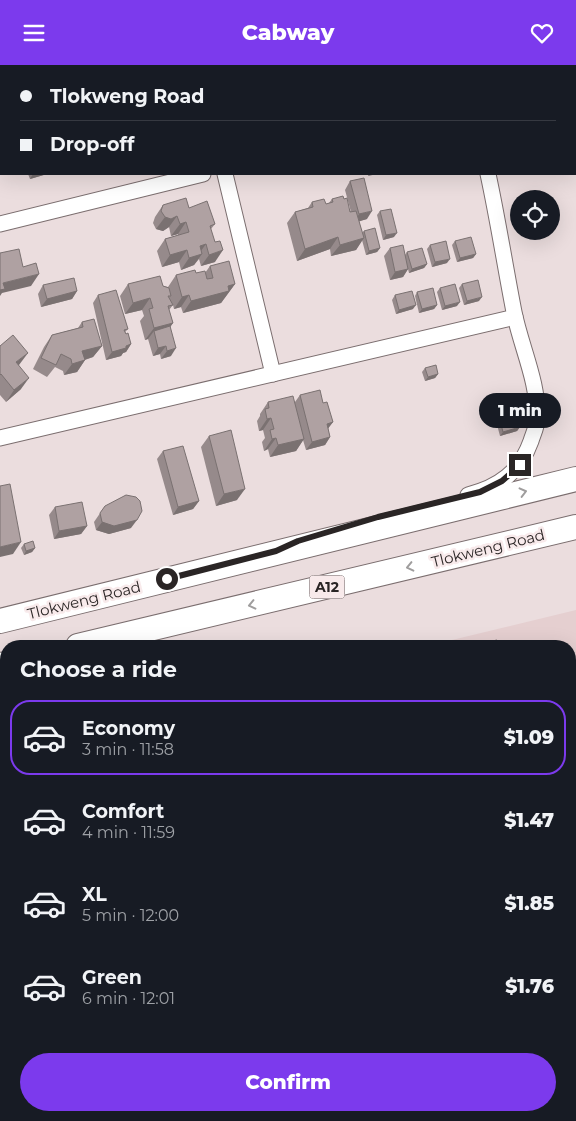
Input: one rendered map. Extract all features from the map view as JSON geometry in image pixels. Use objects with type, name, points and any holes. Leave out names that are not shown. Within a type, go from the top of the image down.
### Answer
[{"type":"main road","name":"Tlokweng Road","points":[[0,621],[276,551],[576,479]]},
{"type":"main road","name":"Tlokweng Road","points":[[103,640],[576,527]]},
{"type":"street","points":[[0,225],[198,175]]},
{"type":"street","points":[[225,175],[273,374]]},
{"type":"street","points":[[276,551],[298,541],[378,517],[480,492],[502,481],[520,465],[527,452],[537,419],[532,385],[515,317],[488,175]]},
{"type":"street","points":[[0,438],[515,317]]},
{"type":"shaded area","points":[[576,610],[576,640],[452,640]]},
{"type":"building","points":[[364,178],[372,211],[359,214],[350,181]]},
{"type":"building","points":[[343,196],[344,199],[347,198],[350,212],[356,211],[364,238],[340,245],[338,237],[305,249],[295,212],[313,207],[312,202],[324,199],[326,204],[333,202],[332,199]]},
{"type":"building","points":[[186,198],[189,208],[207,201],[215,224],[210,226],[215,242],[220,241],[223,250],[209,255],[206,244],[200,246],[202,254],[189,258],[187,250],[170,255],[165,239],[189,232],[186,222],[180,224],[177,216],[171,219],[165,217],[161,211],[163,205]]},
{"type":"building","points":[[391,209],[397,233],[386,235],[380,211]]},
{"type":"building","points":[[375,228],[380,248],[369,251],[364,231]]},
{"type":"building","points":[[471,237],[476,254],[460,258],[455,241]]},
{"type":"building","points":[[446,241],[450,259],[435,262],[430,245]]},
{"type":"building","points":[[403,245],[408,269],[395,272],[390,248]]},
{"type":"building","points":[[422,248],[427,264],[412,269],[407,252]]},
{"type":"building","points":[[19,249],[23,267],[36,263],[39,274],[3,283],[5,289],[0,290],[0,253]]},
{"type":"building","points":[[229,261],[235,284],[228,286],[229,291],[191,301],[189,295],[182,297],[176,275],[195,270],[196,273],[205,271],[207,279],[213,278],[210,266]]},
{"type":"building","points":[[160,276],[163,286],[169,288],[171,296],[168,296],[173,305],[168,306],[173,323],[154,328],[149,309],[153,308],[150,298],[133,303],[128,284]]},
{"type":"building","points":[[74,278],[77,291],[47,299],[43,285]]},
{"type":"building","points":[[478,280],[482,297],[467,301],[462,284]]},
{"type":"building","points":[[455,284],[460,302],[445,306],[440,288]]},
{"type":"building","points":[[433,288],[437,305],[422,309],[417,292]]},
{"type":"building","points":[[116,290],[128,329],[124,330],[126,334],[128,333],[131,344],[126,346],[126,348],[112,352],[98,295]]},
{"type":"building","points":[[412,291],[416,305],[399,310],[395,295]]},
{"type":"building","points":[[94,319],[102,346],[82,351],[85,360],[72,364],[71,359],[61,354],[56,365],[41,358],[52,335],[83,327],[82,322]]},
{"type":"building","points":[[170,326],[176,348],[167,351],[166,346],[158,348],[154,331]]},
{"type":"building","points":[[13,335],[28,353],[16,362],[29,378],[14,390],[0,375],[0,346]]},
{"type":"building","points":[[436,365],[438,374],[428,377],[425,368]]},
{"type":"building","points":[[320,390],[323,403],[327,402],[333,422],[327,424],[330,437],[312,442],[300,395]]},
{"type":"building","points":[[293,396],[304,439],[278,445],[276,438],[272,439],[270,430],[274,429],[271,418],[267,419],[265,409],[269,408],[268,402]]},
{"type":"building","points":[[509,410],[510,414],[515,412],[520,427],[503,432],[499,417],[504,416],[503,412]]},
{"type":"building","points":[[231,430],[245,489],[224,494],[209,436]]},
{"type":"building","points":[[183,446],[199,501],[178,507],[163,451]]},
{"type":"building","points":[[10,484],[21,542],[0,547],[0,486]]},
{"type":"building","points":[[126,495],[136,497],[140,501],[142,511],[137,520],[114,526],[102,522],[100,513],[105,506]]},
{"type":"building","points":[[82,502],[87,526],[59,531],[55,507]]},
{"type":"building","points":[[33,541],[35,548],[26,551],[24,544]]},
{"type":"route","points":[[167,579],[276,551],[298,541],[378,517],[480,492],[502,481],[520,465]]}]
